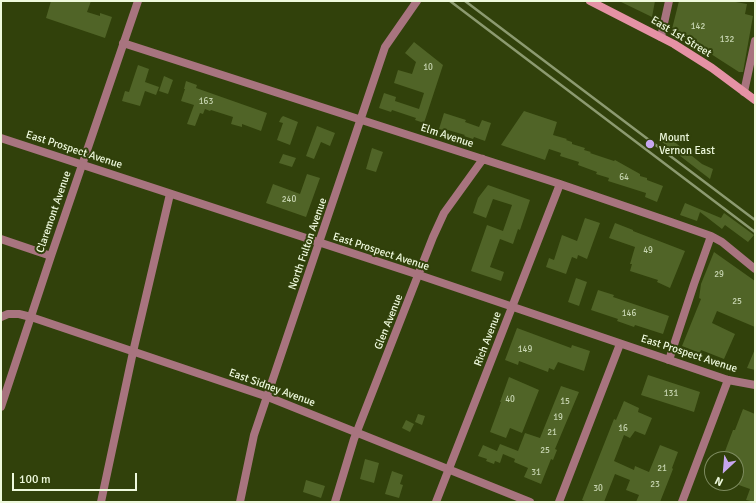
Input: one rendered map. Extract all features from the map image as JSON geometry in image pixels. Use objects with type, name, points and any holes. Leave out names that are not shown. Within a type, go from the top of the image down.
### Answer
[{"type":"main road","name":"East 1st Street","points":[[590,1],[674,44],[712,68],[755,100]]},
{"type":"street","name":"Claremont Avenue","points":[[1,407],[50,256],[138,1]]},
{"type":"street","name":"North Fulton Avenue","points":[[240,502],[254,435],[385,47],[417,1]]},
{"type":"street","points":[[661,37],[669,1]]},
{"type":"street","points":[[744,92],[755,41]]},
{"type":"street","name":"Elm Avenue","points":[[123,43],[560,184],[711,236],[722,242],[755,269]]},
{"type":"street","name":"East Prospect Avenue","points":[[1,138],[419,275],[728,380],[755,386]]},
{"type":"street","name":"Glen Avenue","points":[[335,502],[357,432],[444,213],[483,159]]},
{"type":"street","name":"Rich Avenue","points":[[436,502],[560,184]]},
{"type":"street","points":[[100,502],[170,194]]},
{"type":"street","points":[[669,360],[711,236]]},
{"type":"street","points":[[1,239],[50,256]]},
{"type":"street","name":"East Sidney Avenue","points":[[1,317],[8,314],[19,314],[31,317],[268,396],[530,502]]},
{"type":"street","points":[[558,502],[620,344]]},
{"type":"street","points":[[682,502],[728,380]]},
{"type":"building","points":[[51,1],[91,1],[87,12],[100,16],[100,13],[112,17],[105,38],[46,18]]},
{"type":"building","points":[[619,1],[655,1],[652,17]]},
{"type":"building","points":[[679,1],[730,1],[747,4],[745,14],[753,16],[743,72],[739,72],[672,29]]},
{"type":"building","points":[[414,42],[443,65],[424,123],[415,120],[416,118],[392,110],[391,112],[379,108],[384,93],[396,97],[395,101],[419,109],[424,93],[394,83],[398,70],[412,74],[416,62],[405,53]]},
{"type":"building","points":[[138,65],[149,69],[145,82],[159,87],[156,95],[145,91],[140,106],[122,101],[125,91],[129,92]]},
{"type":"building","points":[[164,76],[173,80],[168,94],[159,91]]},
{"type":"building","points":[[186,81],[197,85],[196,88],[267,113],[261,131],[242,124],[242,127],[231,124],[233,117],[205,109],[203,114],[200,113],[195,126],[187,124],[194,105],[181,101]]},
{"type":"building","points":[[524,111],[557,122],[553,135],[567,139],[566,140],[572,142],[572,144],[585,148],[584,150],[591,152],[590,153],[614,161],[615,160],[640,174],[640,176],[647,178],[647,180],[663,186],[657,202],[645,197],[646,193],[608,181],[609,178],[596,174],[597,172],[578,165],[579,162],[560,156],[561,153],[549,149],[545,160],[501,145]]},
{"type":"building","points":[[444,113],[466,120],[465,122],[479,127],[482,120],[491,123],[485,141],[474,137],[473,139],[448,130],[439,129]]},
{"type":"building","points":[[283,116],[298,122],[290,145],[277,140],[283,123],[279,122]]},
{"type":"building","points":[[317,126],[335,133],[330,146],[321,142],[314,159],[306,156]]},
{"type":"building","points":[[667,136],[702,164],[713,169],[710,179],[662,142]]},
{"type":"building","points":[[372,148],[383,152],[376,172],[366,169]]},
{"type":"building","points":[[283,154],[296,158],[292,167],[279,163]]},
{"type":"building","points":[[307,174],[320,178],[306,217],[266,203],[273,184],[300,194]]},
{"type":"building","points":[[488,185],[530,200],[520,230],[518,229],[513,244],[500,239],[490,267],[504,272],[501,281],[471,271],[487,225],[503,231],[512,205],[493,199],[486,218],[473,213],[478,198]]},
{"type":"building","points":[[685,203],[721,218],[724,213],[754,235],[748,242],[725,225],[722,229],[700,212],[697,221],[680,215]]},
{"type":"building","points":[[585,218],[600,223],[587,259],[578,255],[577,259],[572,257],[566,274],[546,267],[549,258],[554,260],[562,235],[577,241]]},
{"type":"building","points":[[615,223],[685,251],[670,288],[657,282],[658,280],[630,271],[632,264],[630,264],[635,247],[609,238]]},
{"type":"building","points":[[714,252],[755,281],[755,327],[717,311],[712,323],[735,334],[724,359],[701,350],[700,353],[682,346],[701,299],[699,298],[701,284]]},
{"type":"building","points":[[576,278],[587,282],[579,306],[568,302]]},
{"type":"building","points":[[598,290],[614,295],[613,297],[669,316],[663,334],[635,325],[634,327],[617,321],[618,319],[591,310]]},
{"type":"building","points":[[517,328],[571,348],[572,345],[590,351],[584,371],[558,362],[554,370],[549,368],[548,372],[519,361],[518,365],[505,360]]},
{"type":"building","points":[[755,349],[755,370],[747,368]]},
{"type":"building","points":[[648,375],[700,392],[694,412],[641,395]]},
{"type":"building","points":[[509,377],[539,390],[522,433],[510,428],[506,438],[490,432]]},
{"type":"building","points":[[561,386],[579,392],[555,449],[557,450],[553,460],[551,459],[541,484],[524,477],[528,468],[514,462],[515,459],[503,454],[500,463],[495,461],[494,464],[486,461],[487,459],[478,456],[483,445],[497,451],[500,444],[518,451],[525,433],[540,438]]},
{"type":"building","points":[[624,401],[639,408],[638,412],[652,418],[645,435],[635,431],[630,438],[624,435],[614,461],[634,470],[635,466],[649,472],[660,445],[678,452],[672,468],[673,469],[660,502],[636,502],[639,495],[626,490],[630,480],[615,474],[604,502],[587,502],[582,500],[614,419],[616,420]]},
{"type":"building","points":[[743,409],[755,414],[755,502],[746,500],[750,489],[744,487],[744,451],[725,451],[733,430],[735,430]]},
{"type":"building","points":[[418,414],[425,416],[422,425],[415,422]]},
{"type":"building","points":[[406,420],[414,424],[410,432],[402,428]]},
{"type":"building","points":[[365,459],[379,463],[374,483],[360,479]]},
{"type":"building","points":[[392,471],[403,475],[400,484],[403,485],[399,498],[385,494]]},
{"type":"building","points":[[306,480],[325,486],[321,498],[303,492]]},
{"type":"railway","points":[[450,1],[755,232]]},
{"type":"railway","points":[[465,1],[755,220]]},
{"type":"place","name":"Mount Vernon East","points":[[650,144]]}]
